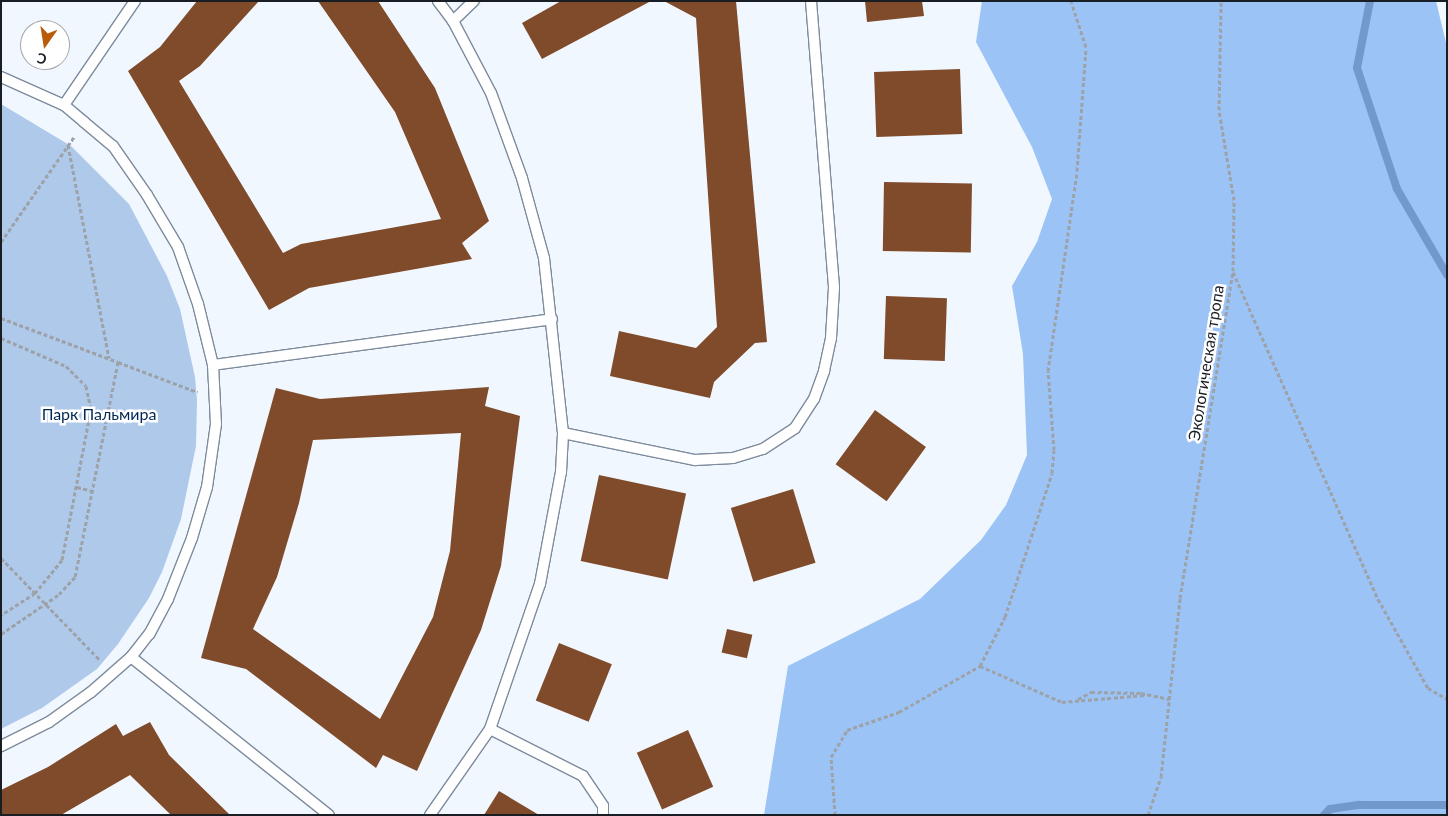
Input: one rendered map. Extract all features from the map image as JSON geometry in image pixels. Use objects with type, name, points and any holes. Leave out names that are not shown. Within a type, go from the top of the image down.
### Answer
[{"type":"lane","points":[[64,105],[135,1]]},
{"type":"lane","points":[[430,815],[490,729],[540,584],[561,472],[563,433],[544,258],[522,178],[491,93],[453,21],[438,1]]},
{"type":"lane","points":[[453,21],[474,1]]},
{"type":"lane","points":[[563,433],[696,460],[733,458],[764,449],[795,428],[814,399],[829,346],[834,287],[811,1]]},
{"type":"lane","points":[[1,78],[64,105],[113,146],[178,247],[198,304],[214,365],[216,424],[207,487],[192,538],[168,599],[149,634],[131,657],[112,674],[49,722],[1,746]]},
{"type":"lane","points":[[214,365],[552,319]]},
{"type":"lane","points":[[131,657],[328,815]]},
{"type":"lane","points":[[490,729],[583,776],[603,806],[603,815]]},
{"type":"path","points":[[835,815],[831,757],[847,730],[898,712],[980,666],[1005,618],[1052,473],[1054,450],[1048,371],[1077,171],[1086,47],[1071,1]]},
{"type":"path","points":[[1221,1],[1220,110],[1234,200],[1233,271]]},
{"type":"path","points":[[1,242],[84,122]]},
{"type":"path","points":[[68,145],[109,359]]},
{"type":"path","name":"Экологическая тропа","points":[[1148,815],[1161,776],[1180,598],[1233,271]]},
{"type":"path","name":"Экологическая тропа","points":[[1233,271],[1378,599],[1428,688],[1447,699]]},
{"type":"path","points":[[1,318],[215,399]]},
{"type":"path","points":[[1,338],[66,366],[86,386],[91,418],[62,560],[35,593],[1,615]]},
{"type":"path","points":[[1,634],[46,604],[69,586],[74,577],[118,362]]},
{"type":"path","points":[[77,487],[93,491]]},
{"type":"path","points":[[1,558],[112,674]]},
{"type":"path","points":[[980,666],[1062,702],[1145,696]]},
{"type":"path","points":[[1075,701],[1091,692],[1169,699]]},
{"type":"green space","name":"Парк Пальмира","points":[[1,104],[71,146],[129,204],[167,276],[180,309],[195,377],[197,400],[196,446],[181,519],[162,572],[149,598],[118,644],[97,669],[42,708],[1,729]]},
{"type":"shaded area","points":[[982,1],[1436,1],[1447,47],[1447,815],[764,815],[788,666],[920,599],[981,540],[1006,505],[1027,455],[1023,354],[1012,286],[1037,242],[1052,199],[1032,147],[976,42]]},
{"type":"building","points":[[197,1],[259,1],[200,66],[179,81],[283,253],[301,244],[441,219],[395,112],[318,1],[378,1],[435,88],[489,221],[462,243],[472,259],[309,288],[269,310],[128,71],[160,47]]},
{"type":"building","points":[[561,1],[651,1],[542,59],[522,23]]},
{"type":"building","points":[[664,1],[736,1],[767,342],[755,343],[714,382],[710,398],[610,376],[619,331],[696,348],[717,327],[696,18]]},
{"type":"building","points":[[865,1],[922,1],[924,16],[867,22]]},
{"type":"building","points":[[960,69],[962,134],[876,137],[874,72]]},
{"type":"building","points":[[884,182],[972,184],[971,253],[883,251]]},
{"type":"building","points":[[886,296],[947,298],[945,361],[884,359]]},
{"type":"building","points":[[489,387],[485,406],[520,416],[501,566],[481,630],[417,771],[383,755],[376,768],[246,669],[201,658],[276,388],[320,399]],"holes":[[[461,433],[450,551],[433,617],[380,719],[253,629],[277,577],[299,503],[313,440]]]},
{"type":"building","points":[[875,410],[926,447],[887,501],[836,464]]},
{"type":"building","points":[[599,475],[686,494],[668,580],[581,561]]},
{"type":"building","points":[[793,489],[816,563],[753,582],[731,508]]},
{"type":"building","points":[[727,629],[752,635],[747,658],[722,652]]},
{"type":"building","points":[[559,643],[612,664],[589,722],[536,700]]},
{"type":"building","points":[[150,722],[169,755],[230,815],[171,815],[130,775],[61,815],[1,815],[1,790],[48,767],[116,724],[123,736]]},
{"type":"building","points":[[688,730],[713,787],[662,809],[637,753]]},
{"type":"building","points":[[499,791],[539,815],[484,815]]},
{"type":"waterway","points":[[1370,1],[1357,68],[1397,189],[1447,275]]},
{"type":"waterway","points":[[1324,815],[1330,809],[1360,805],[1447,805]]}]
